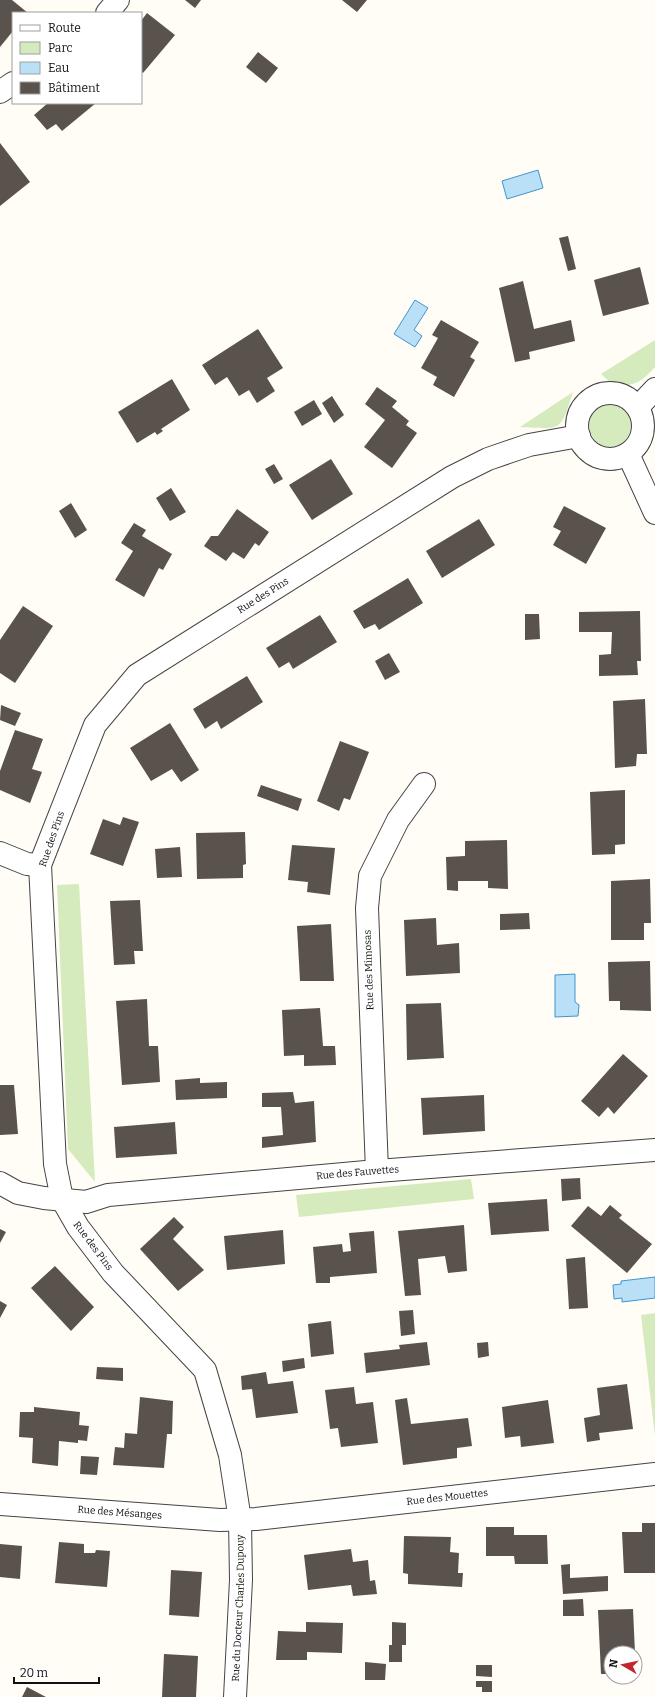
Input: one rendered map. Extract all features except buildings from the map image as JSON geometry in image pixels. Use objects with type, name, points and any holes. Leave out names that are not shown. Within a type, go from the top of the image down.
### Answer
[{"type":"street","points":[[108,12],[118,0]]},
{"type":"street","points":[[0,92],[12,84]]},
{"type":"street","points":[[638,407],[655,389]]},
{"type":"street","points":[[611,392],[622,394],[638,407],[643,422],[641,438],[636,447],[628,454],[608,459],[599,457],[590,452],[583,445],[579,436],[577,425],[583,406],[591,398],[611,392]]},
{"type":"street","name":"Rue des Pins","points":[[240,1520],[230,1455],[205,1370],[114,1273],[78,1227],[62,1199],[55,1164],[40,865],[95,725],[137,675],[452,477],[488,459],[529,445],[579,436]]},
{"type":"street","points":[[628,454],[655,513]]},
{"type":"street","name":"Rue des Mimosas","points":[[377,1171],[367,908],[370,876],[398,820],[424,784]]},
{"type":"street","points":[[0,853],[27,864],[40,865]]},
{"type":"street","name":"Rue des Fauvettes","points":[[0,1183],[18,1193],[86,1202],[108,1195],[377,1171],[655,1150]]},
{"type":"street","name":"Rue des Mouettes","points":[[240,1520],[655,1474]]},
{"type":"street","name":"Rue des Mésanges","points":[[0,1504],[240,1520]]},
{"type":"street","name":"Rue du Docteur Charles Dupouy","points":[[235,1697],[241,1580],[240,1520]]},
{"type":"green space","points":[[655,340],[655,367],[642,380],[633,384],[614,386],[601,374]]},
{"type":"green space","points":[[573,392],[562,422],[557,426],[552,428],[520,427]]},
{"type":"green space","points":[[606,405],[614,405],[622,408],[628,414],[631,426],[628,438],[622,444],[614,447],[606,447],[598,444],[592,438],[589,430],[589,422],[592,414],[598,408]]},
{"type":"green space","points":[[79,884],[95,1182],[68,1149],[57,885]]},
{"type":"green space","points":[[471,1179],[474,1199],[299,1217],[296,1195]]},
{"type":"green space","points":[[655,1313],[655,1436],[641,1315]]},
{"type":"water","points":[[538,170],[543,188],[507,199],[502,181]]},
{"type":"water","points":[[415,300],[428,308],[414,330],[422,336],[415,347],[394,334]]},
{"type":"water","points":[[575,974],[575,1002],[579,1005],[578,1016],[555,1017],[555,975]]},
{"type":"water","points":[[655,1277],[655,1298],[622,1302],[622,1298],[614,1299],[613,1285],[621,1284],[621,1281]]}]
